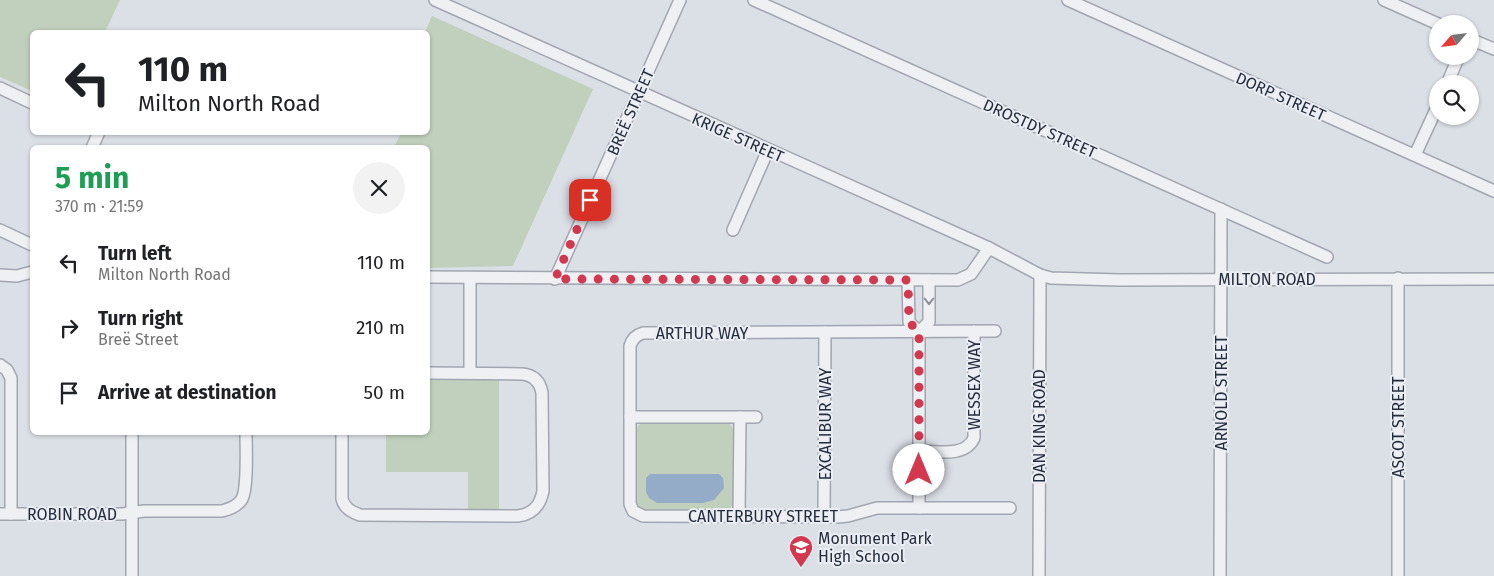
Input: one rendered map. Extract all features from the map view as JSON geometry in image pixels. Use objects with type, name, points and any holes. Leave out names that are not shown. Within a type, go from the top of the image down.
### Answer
[{"type":"street","name":"KRIGE STREET","points":[[435,0],[988,248],[1040,275]]},
{"type":"street","name":"BREË STREET","points":[[555,279],[680,0]]},
{"type":"street","name":"DROSTDY STREET","points":[[754,0],[1326,257]]},
{"type":"street","name":"DORP STREET","points":[[1068,0],[1494,190]]},
{"type":"street","points":[[1384,0],[1429,20]]},
{"type":"street","points":[[1479,43],[1494,49]]},
{"type":"street","points":[[0,88],[30,102]]},
{"type":"street","points":[[1415,156],[1429,125]]},
{"type":"street","points":[[733,230],[768,150]]},
{"type":"street","name":"ARNOLD STREET","points":[[1220,209],[1220,576]]},
{"type":"street","points":[[0,230],[30,244]]},
{"type":"street","points":[[430,277],[958,280],[968,276],[988,248]]},
{"type":"street","points":[[0,275],[17,276],[30,273]]},
{"type":"street","name":"MILTON ROAD","points":[[1040,275],[1063,279],[1494,279]]},
{"type":"street","name":"DAN KING ROAD","points":[[1039,576],[1040,275]]},
{"type":"street","points":[[470,278],[470,373]]},
{"type":"street","name":"ASCOT STREET","points":[[1398,278],[1398,576]]},
{"type":"street","points":[[908,280],[909,322],[919,332],[919,508]]},
{"type":"street","points":[[919,332],[929,322],[929,280]]},
{"type":"street","name":"WESSEX WAY","points":[[919,451],[960,451],[972,444],[974,438],[974,331]]},
{"type":"street","name":"WESSEX WAY","points":[[919,332],[995,331]]},
{"type":"street","name":"EXCALIBUR WAY","points":[[824,517],[825,332]]},
{"type":"street","name":"ARTHUR WAY","points":[[637,514],[630,504],[630,346],[633,339],[639,334],[919,332]]},
{"type":"street","name":"ROBIN ROAD","points":[[0,365],[7,370],[11,378],[6,514],[122,514],[144,511],[222,511],[240,501],[244,490],[246,435]]},
{"type":"street","points":[[342,435],[342,498],[346,506],[354,513],[360,515],[518,516],[532,512],[540,503],[543,491],[541,388],[536,380],[528,374],[430,373]]},
{"type":"street","points":[[630,417],[756,417]]},
{"type":"street","points":[[739,516],[740,417]]},
{"type":"street","points":[[132,435],[132,576]]},
{"type":"street","name":"CANTERBURY STREET","points":[[637,514],[643,516],[824,517],[848,516],[877,508],[1010,508]]},
{"type":"green space","points":[[0,0],[120,0],[106,30],[30,30],[30,90],[0,77]]},
{"type":"green space","points":[[432,16],[593,89],[513,266],[430,268],[430,145],[395,145],[400,135],[430,135],[430,30],[426,30]]},
{"type":"green space","points":[[430,378],[499,378],[499,511],[468,510],[468,472],[386,472],[386,435],[430,435]]},
{"type":"green space","points":[[642,422],[728,422],[735,431],[734,505],[726,511],[645,511],[637,507],[635,503],[635,429]]},
{"type":"water","points":[[650,474],[719,474],[723,478],[724,488],[714,500],[703,503],[657,503],[649,498],[646,492],[646,478]]},
{"type":"place","name":"Monument Park High School","points":[[801,568]]},
{"type":"route","points":[[590,200],[555,279],[908,280],[909,322],[919,332],[919,470]]}]
